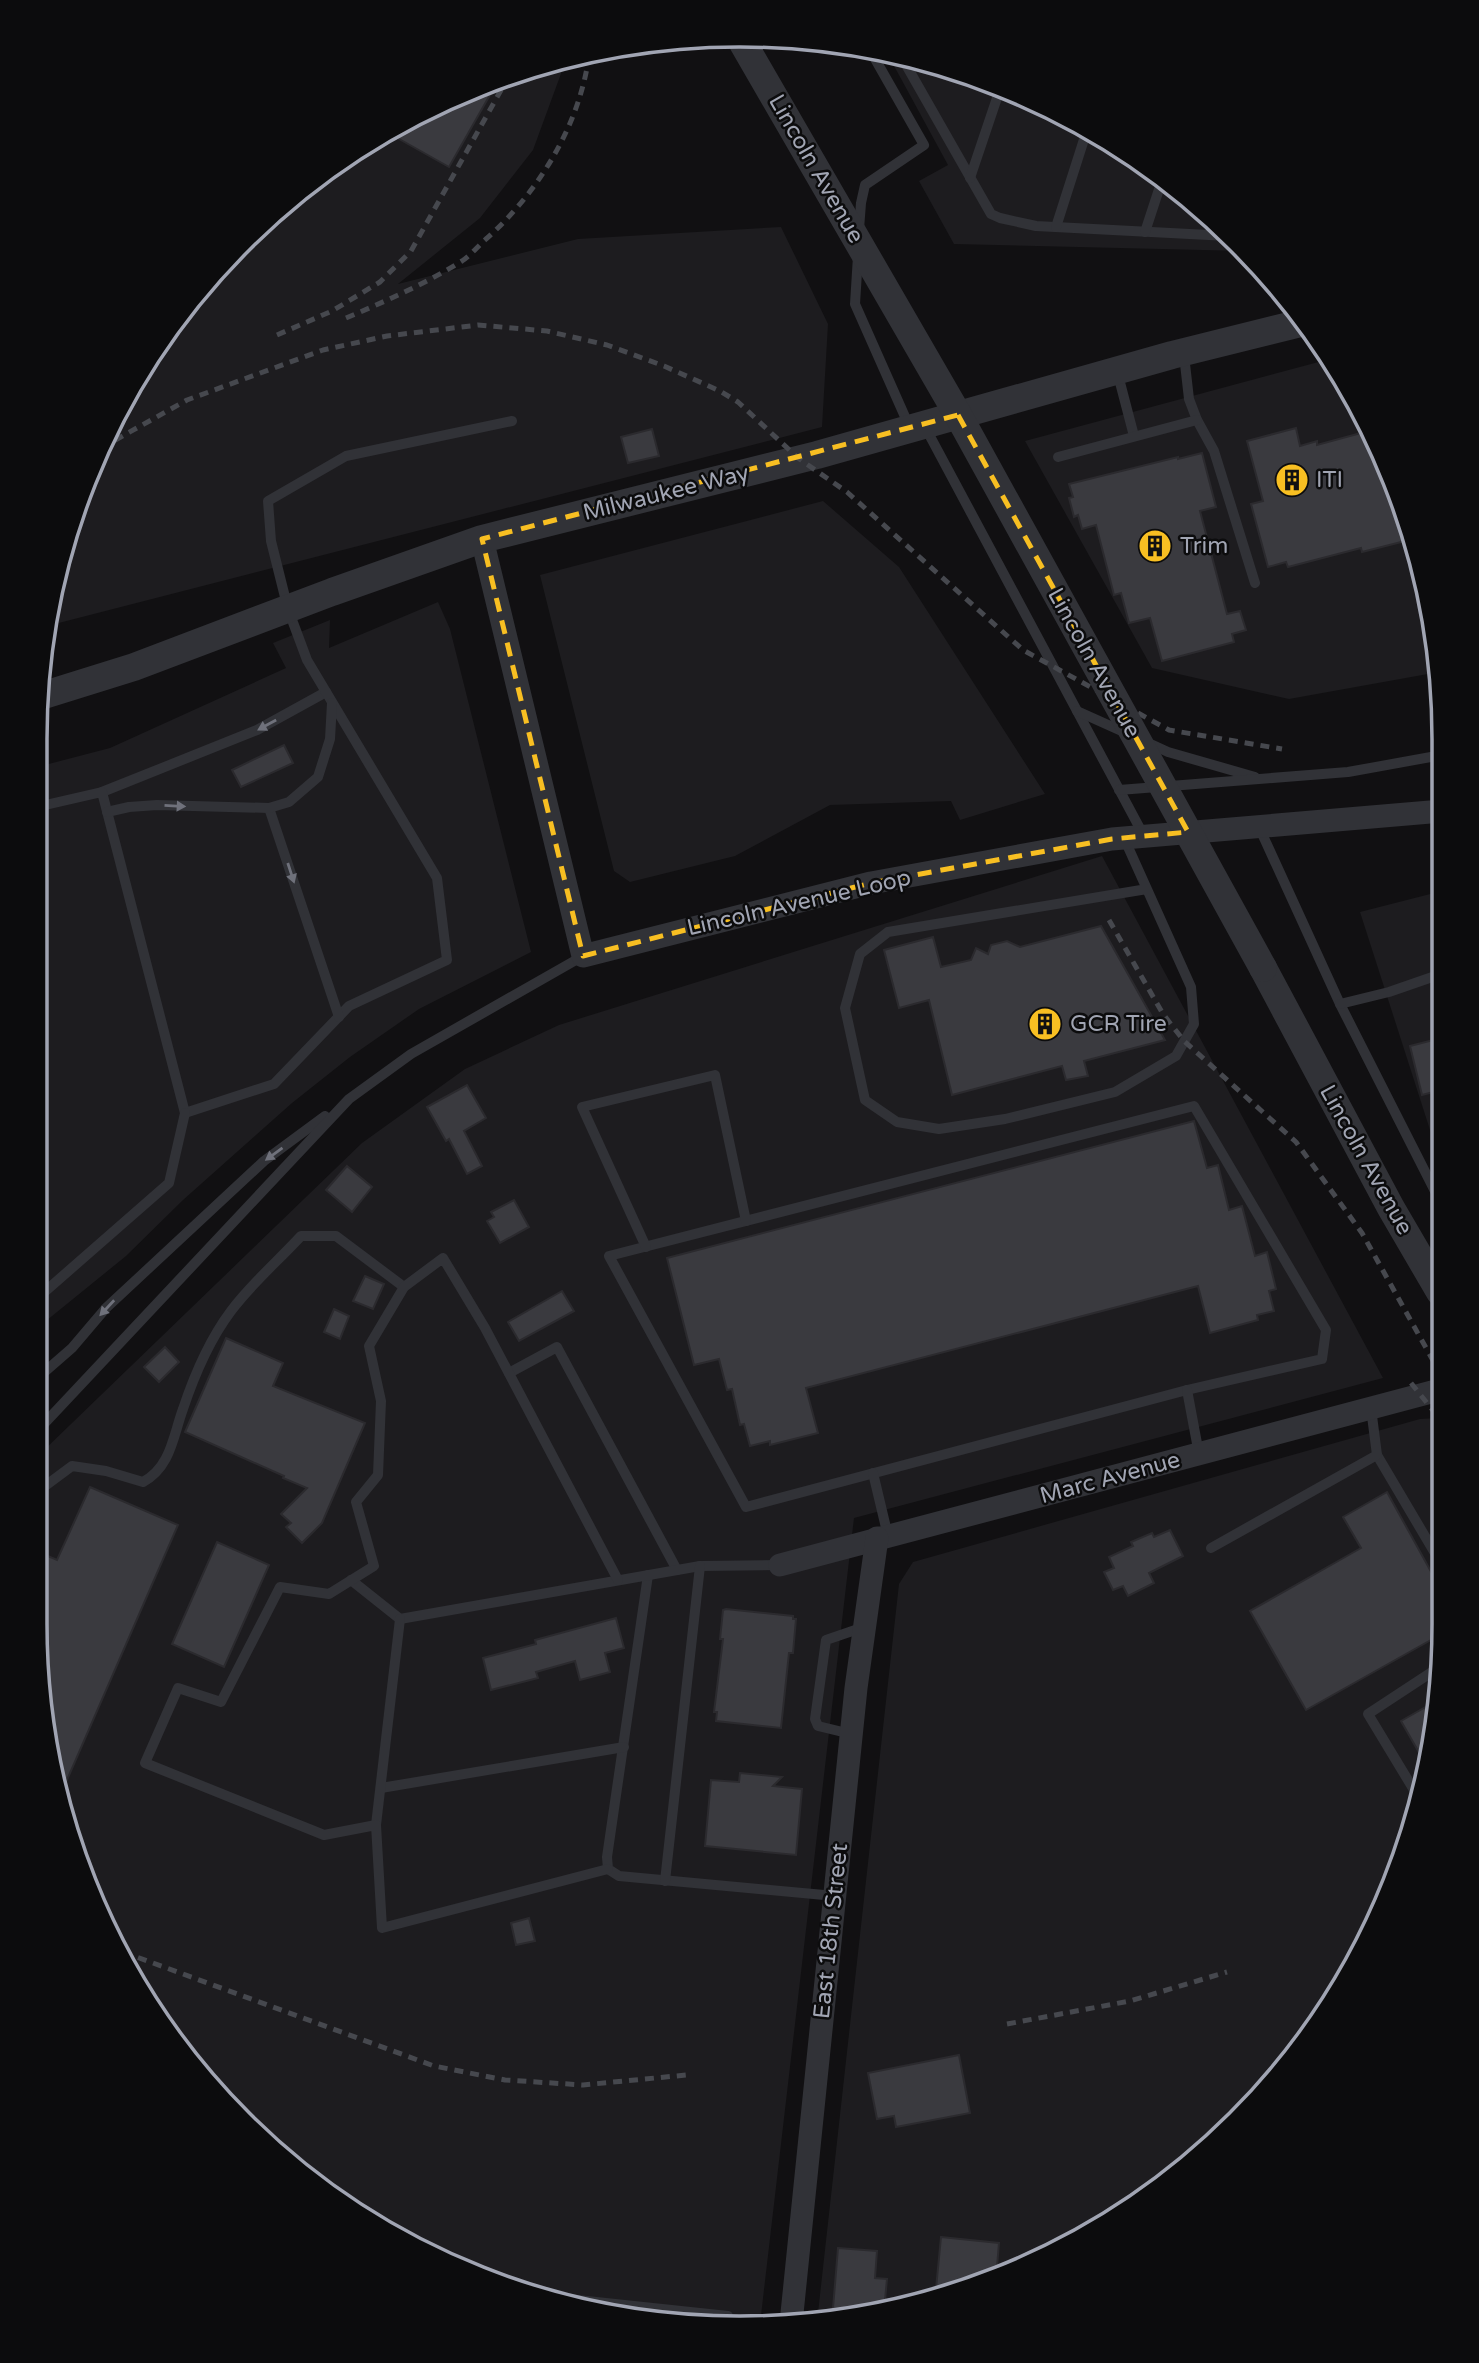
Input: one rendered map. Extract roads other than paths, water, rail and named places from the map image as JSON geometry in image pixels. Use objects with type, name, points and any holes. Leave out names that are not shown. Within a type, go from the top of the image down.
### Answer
[{"type":"street","name":"Lincoln Avenue","points":[[745,47],[957,413],[1391,1208],[1432,1278]]},
{"type":"street","name":"Milwaukee Way","points":[[49,693],[134,667],[482,539],[817,455],[1183,352],[1294,325]]},
{"type":"street","points":[[482,539],[583,956]]},
{"type":"street","name":"Lincoln Avenue Loop","points":[[583,956],[871,883],[1134,837],[1432,812]]},
{"type":"street","name":"Marc Avenue","points":[[780,1565],[1432,1392]]},
{"type":"street","name":"East 18th Street","points":[[793,2313],[851,1734],[864,1626],[882,1537]]},
{"type":"lane","points":[[876,61],[924,145],[865,185],[861,203],[855,304],[917,426],[1119,790],[1147,889],[1191,988],[1194,1024],[1176,1056],[1115,1092],[992,1121],[939,1129],[897,1122],[864,1100],[845,1008],[860,954],[888,932],[1147,889]]},
{"type":"lane","points":[[908,69],[991,214],[1036,226],[1213,235]]},
{"type":"lane","points":[[970,178],[997,97]]},
{"type":"lane","points":[[1056,227],[1084,139]]},
{"type":"lane","points":[[1145,232],[1159,189]]},
{"type":"lane","points":[[1183,352],[1189,399],[1214,452],[1255,583]]},
{"type":"lane","points":[[1116,371],[1134,436]]},
{"type":"lane","points":[[1059,457],[1197,420]]},
{"type":"lane","points":[[185,1113],[274,1084],[349,1006],[447,960],[437,878],[307,660],[288,609],[271,541],[268,501],[346,456],[512,421]]},
{"type":"lane","points":[[47,805],[102,792],[257,730],[329,697]]},
{"type":"lane","points":[[107,812],[158,805],[269,808],[289,802],[318,777],[330,739],[329,697]]},
{"type":"lane","points":[[1076,711],[1168,752],[1261,779]]},
{"type":"lane","points":[[1119,790],[1348,772],[1432,757]]},
{"type":"lane","points":[[47,1289],[169,1183],[185,1113],[102,792]]},
{"type":"lane","points":[[269,808],[339,1017]]},
{"type":"lane","points":[[1259,827],[1340,1004],[1432,1185]]},
{"type":"lane","points":[[47,1371],[72,1348],[106,1308],[264,1161],[411,1054],[583,956]]},
{"type":"lane","points":[[1340,1004],[1389,992],[1432,977]]},
{"type":"lane","points":[[646,1247],[582,1107],[715,1075],[746,1221]]},
{"type":"lane","points":[[47,1421],[349,1099]]},
{"type":"lane","points":[[1194,1106],[1326,1330],[1322,1359],[1187,1390],[746,1507],[609,1256],[746,1221],[1194,1106]]},
{"type":"lane","points":[[47,1485],[72,1466],[106,1471],[143,1482],[154,1476],[168,1456],[183,1408],[201,1366],[230,1312],[301,1236],[336,1236],[404,1287]]},
{"type":"lane","points":[[376,1825],[324,1835],[145,1763],[178,1688],[221,1702],[281,1587],[329,1594],[374,1566],[356,1502],[378,1475],[382,1401],[369,1346],[404,1287],[443,1258],[509,1373],[618,1580]]},
{"type":"lane","points":[[509,1373],[556,1347],[677,1570]]},
{"type":"lane","points":[[1187,1390],[1199,1454]]},
{"type":"lane","points":[[1371,1408],[1377,1455],[1432,1548]]},
{"type":"lane","points":[[1211,1548],[1377,1455]]},
{"type":"lane","points":[[873,1473],[882,1537]]},
{"type":"lane","points":[[351,1580],[400,1619],[700,1566],[780,1565]]},
{"type":"lane","points":[[665,1881],[700,1566]]},
{"type":"lane","points":[[608,1869],[607,1857],[648,1575]]},
{"type":"lane","points":[[400,1619],[376,1825],[382,1928],[608,1869],[619,1876],[835,1896]]},
{"type":"lane","points":[[851,1734],[818,1726],[815,1719],[825,1640],[864,1626]]},
{"type":"lane","points":[[1412,1786],[1368,1714],[1430,1674]]},
{"type":"lane","points":[[381,1788],[624,1746]]},
{"type":"lane","points":[[616,2304],[718,2315]]},
{"type":"railway","points":[[346,318],[420,285],[462,261],[505,221],[523,201],[554,156],[576,107],[587,65]]},
{"type":"railway","points":[[277,335],[332,311],[380,282],[411,251],[501,90]]},
{"type":"railway","points":[[116,440],[187,400],[323,350],[387,336],[478,325],[547,331],[607,345],[664,366],[738,402],[798,458],[847,492],[1023,650],[1169,730],[1282,749]]},
{"type":"railway","points":[[1109,920],[1163,1014],[1184,1041],[1296,1142],[1362,1233],[1432,1359]]},
{"type":"railway","points":[[1411,1383],[1432,1409]]},
{"type":"railway","points":[[132,1955],[434,2066],[505,2080],[583,2085],[686,2075]]},
{"type":"railway","points":[[1007,2024],[1130,2001],[1227,1972]]},
{"type":"place","name":"ITI","points":[[1292,480]]},
{"type":"place","name":"Trim","points":[[1155,546]]},
{"type":"place","name":"GCR Tire","points":[[1045,1024]]}]
